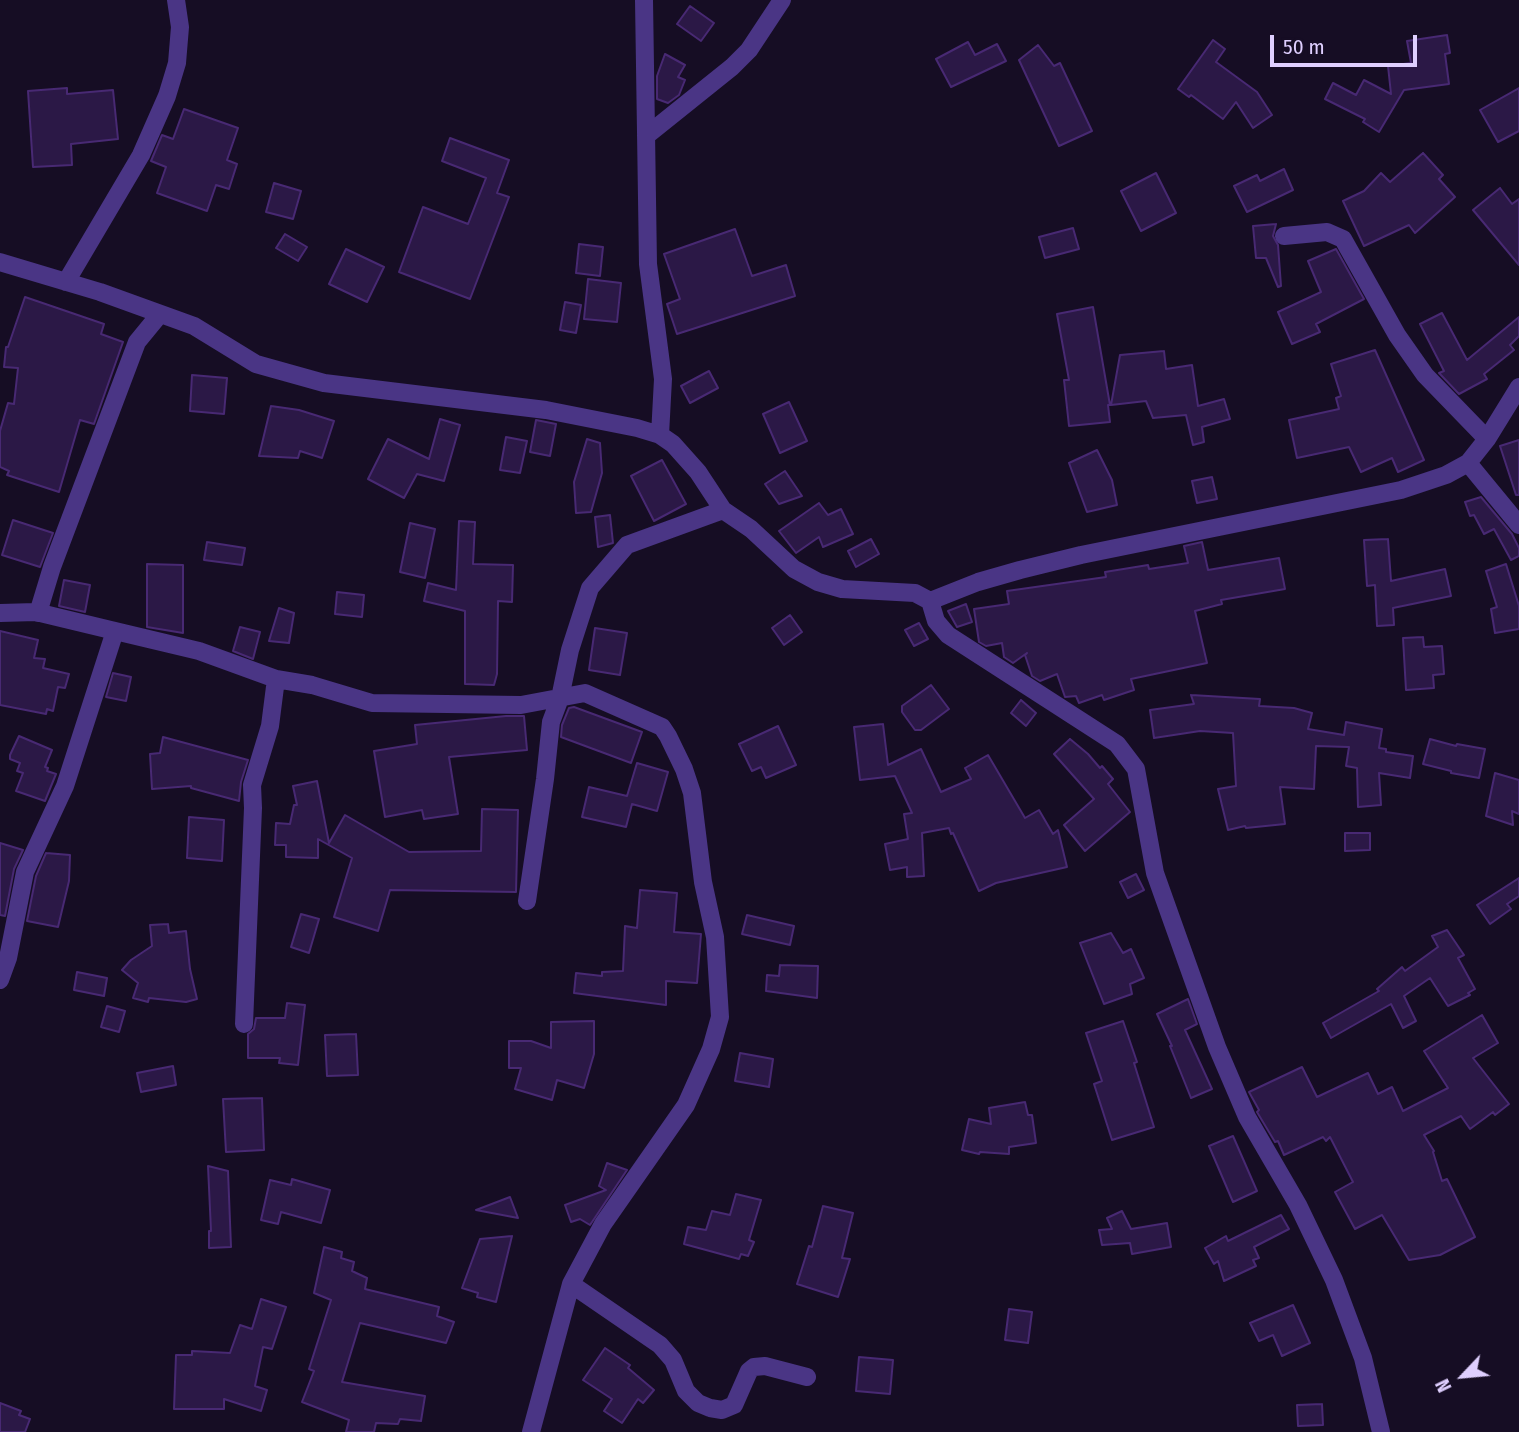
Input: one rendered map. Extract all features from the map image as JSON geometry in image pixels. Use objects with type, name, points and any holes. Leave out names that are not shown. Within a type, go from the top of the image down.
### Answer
[{"type":"street","points":[[65,282],[141,155],[167,96],[177,62],[180,27],[176,0]]},
{"type":"street","points":[[644,0],[648,264],[663,379],[660,435]]},
{"type":"street","points":[[646,136],[732,67],[749,50],[782,0]]},
{"type":"street","points":[[1284,236],[1327,232],[1343,240],[1397,335],[1425,375],[1487,439]]},
{"type":"street","points":[[0,262],[194,326],[256,364],[324,383],[546,410],[660,435],[673,444],[698,472],[723,510],[751,529],[794,569],[818,582],[842,589],[915,593],[930,601],[936,621],[948,635],[1117,744],[1136,769],[1155,873],[1217,1047],[1247,1117],[1298,1205],[1334,1280],[1363,1358],[1381,1432]]},
{"type":"street","points":[[38,613],[52,568],[137,342],[160,314]]},
{"type":"street","points":[[930,601],[978,582],[1081,555],[1401,490],[1446,475],[1468,463],[1487,439],[1519,387]]},
{"type":"street","points":[[1468,463],[1519,525]]},
{"type":"street","points":[[527,901],[551,722],[560,698],[569,650],[590,588],[628,545],[723,510]]},
{"type":"street","points":[[0,613],[38,613],[199,651],[276,679],[312,685],[372,703],[521,705],[585,693],[662,727],[668,736],[692,793],[703,882],[715,937],[720,1017],[711,1049],[686,1105],[603,1224],[571,1284],[531,1432]]},
{"type":"street","points":[[0,980],[8,958],[25,872],[65,786],[115,631]]},
{"type":"street","points":[[244,1024],[253,785],[270,726],[276,679]]},
{"type":"street","points":[[571,1284],[660,1345],[673,1360],[686,1391],[698,1403],[710,1408],[722,1410],[734,1405],[749,1371],[754,1367],[765,1366],[807,1377]]},
{"type":"building","points":[[690,6],[714,23],[701,41],[677,24]]},
{"type":"building","points":[[1447,35],[1450,53],[1445,54],[1449,84],[1404,90],[1379,132],[1363,122],[1365,119],[1325,99],[1333,83],[1356,95],[1364,80],[1391,94],[1388,66],[1411,63],[1407,41]]},
{"type":"building","points":[[1213,40],[1225,49],[1216,62],[1257,92],[1272,115],[1253,128],[1236,102],[1223,119],[1191,95],[1189,97],[1178,89]]},
{"type":"building","points":[[968,42],[975,55],[997,44],[1006,61],[951,87],[936,59]]},
{"type":"building","points":[[1038,45],[1054,66],[1060,63],[1092,131],[1059,146],[1019,60]]},
{"type":"building","points":[[665,54],[685,65],[678,77],[685,80],[679,95],[668,103],[657,99],[657,76]]},
{"type":"building","points":[[67,88],[67,94],[113,90],[118,139],[71,144],[72,165],[33,167],[28,91]]},
{"type":"building","points":[[1519,88],[1519,131],[1498,142],[1480,110]]},
{"type":"building","points":[[184,109],[238,128],[227,160],[237,164],[229,189],[216,185],[207,211],[157,193],[166,167],[151,161],[162,135],[173,139]]},
{"type":"building","points":[[450,138],[509,160],[497,193],[509,197],[470,299],[399,272],[423,207],[468,224],[486,178],[442,161]]},
{"type":"building","points":[[1423,153],[1443,175],[1439,179],[1455,197],[1415,233],[1409,225],[1364,246],[1343,201],[1364,191],[1381,173],[1390,182]]},
{"type":"building","points":[[1284,169],[1293,190],[1247,212],[1234,186],[1257,175],[1260,181]]},
{"type":"building","points":[[1156,173],[1176,213],[1141,231],[1121,191]]},
{"type":"building","points":[[274,183],[301,191],[293,219],[266,212]]},
{"type":"building","points":[[1500,188],[1512,204],[1519,199],[1519,265],[1473,210]]},
{"type":"building","points":[[1276,224],[1273,236],[1278,245],[1281,286],[1278,287],[1266,258],[1256,258],[1253,226]]},
{"type":"building","points":[[1073,228],[1079,249],[1045,258],[1039,237]]},
{"type":"building","points":[[735,229],[752,276],[786,265],[795,296],[677,334],[667,304],[680,299],[664,254]]},
{"type":"building","points":[[285,234],[307,247],[298,261],[276,248]]},
{"type":"building","points":[[579,244],[603,247],[600,276],[576,273]]},
{"type":"building","points":[[346,249],[384,267],[367,302],[329,284]]},
{"type":"building","points":[[1336,249],[1364,299],[1316,324],[1320,332],[1292,344],[1278,312],[1321,292],[1308,261]]},
{"type":"building","points":[[588,279],[621,283],[617,322],[584,319]]},
{"type":"building","points":[[25,297],[104,324],[101,334],[123,342],[94,424],[80,420],[59,492],[7,475],[9,471],[0,467],[0,431],[8,403],[14,404],[18,368],[4,367],[6,347]]},
{"type":"building","points":[[565,302],[581,305],[576,333],[560,330]]},
{"type":"building","points":[[1093,307],[1110,405],[1110,422],[1069,426],[1064,380],[1069,380],[1057,314]]},
{"type":"building","points":[[1442,313],[1467,360],[1519,317],[1519,336],[1510,345],[1514,350],[1484,374],[1487,379],[1459,394],[1439,373],[1444,371],[1420,324]]},
{"type":"building","points":[[1375,350],[1424,460],[1398,472],[1392,458],[1361,472],[1349,447],[1297,458],[1289,420],[1339,409],[1336,398],[1341,396],[1331,364]]},
{"type":"building","points":[[1164,351],[1166,369],[1192,365],[1198,406],[1224,399],[1230,419],[1202,427],[1204,442],[1193,445],[1186,415],[1153,418],[1146,401],[1111,405],[1120,355]]},
{"type":"building","points":[[709,371],[718,388],[690,403],[681,386]]},
{"type":"building","points":[[192,375],[227,378],[224,414],[190,411]]},
{"type":"building","points":[[789,402],[807,441],[780,453],[763,414]]},
{"type":"building","points":[[271,406],[299,410],[334,421],[322,458],[300,451],[298,458],[259,456]]},
{"type":"building","points":[[440,419],[460,425],[444,481],[417,474],[404,498],[368,479],[388,439],[429,459]]},
{"type":"building","points":[[536,420],[556,424],[550,456],[530,452]]},
{"type":"building","points":[[506,437],[527,441],[520,473],[500,470]]},
{"type":"building","points":[[587,439],[600,443],[602,473],[591,512],[576,513],[574,482]]},
{"type":"building","points":[[1519,440],[1519,495],[1516,495],[1500,446]]},
{"type":"building","points":[[1097,450],[1112,480],[1117,505],[1087,512],[1069,463]]},
{"type":"building","points":[[662,460],[686,504],[654,521],[631,476]]},
{"type":"building","points":[[785,471],[802,496],[779,504],[765,484]]},
{"type":"building","points":[[1212,477],[1217,499],[1197,503],[1192,481]]},
{"type":"building","points":[[1481,497],[1512,534],[1519,548],[1519,556],[1511,560],[1494,529],[1484,534],[1474,515],[1470,516],[1465,502]]},
{"type":"building","points":[[819,503],[828,515],[841,509],[853,534],[823,547],[819,537],[796,553],[779,531]]},
{"type":"building","points":[[610,515],[613,543],[598,547],[595,517]]},
{"type":"building","points":[[13,520],[53,533],[40,567],[2,555]]},
{"type":"building","points":[[459,521],[475,522],[473,564],[513,565],[512,602],[498,601],[497,674],[494,685],[465,684],[465,611],[424,601],[428,583],[456,590]]},
{"type":"building","points":[[410,523],[435,529],[425,578],[400,572]]},
{"type":"building","points":[[871,539],[879,554],[856,567],[848,551]]},
{"type":"building","points":[[1388,539],[1391,581],[1445,569],[1451,596],[1393,608],[1394,625],[1377,626],[1375,585],[1367,586],[1364,540]]},
{"type":"building","points":[[207,542],[245,548],[242,565],[204,560]]},
{"type":"building","points":[[1202,542],[1208,570],[1279,558],[1285,589],[1221,600],[1222,604],[1195,611],[1207,663],[1131,679],[1134,690],[1104,700],[1102,695],[1079,703],[1076,696],[1065,697],[1057,674],[1040,681],[1032,676],[1025,655],[1027,653],[1013,663],[1004,657],[1002,643],[986,646],[979,642],[974,609],[1009,604],[1007,591],[1106,577],[1105,572],[1148,565],[1149,569],[1188,563],[1184,546]]},
{"type":"building","points":[[147,564],[183,565],[183,633],[147,627]]},
{"type":"building","points":[[1506,564],[1519,606],[1519,629],[1495,633],[1491,609],[1497,607],[1486,571]]},
{"type":"building","points":[[64,580],[90,585],[85,612],[59,606]]},
{"type":"building","points":[[337,592],[364,595],[362,617],[335,614]]},
{"type":"building","points":[[966,604],[972,622],[957,627],[948,611]]},
{"type":"building","points":[[279,608],[294,613],[289,643],[269,641]]},
{"type":"building","points":[[790,615],[802,632],[784,645],[772,628]]},
{"type":"building","points":[[919,623],[928,639],[914,646],[905,630]]},
{"type":"building","points":[[240,627],[260,632],[253,659],[233,651]]},
{"type":"building","points":[[595,628],[627,633],[620,675],[589,670]]},
{"type":"building","points":[[0,631],[38,640],[34,658],[45,659],[43,668],[69,674],[65,688],[58,687],[53,711],[47,709],[46,714],[0,705]]},
{"type":"building","points":[[1423,637],[1424,647],[1442,646],[1444,674],[1433,675],[1434,688],[1406,690],[1403,638]]},
{"type":"building","points":[[113,673],[131,677],[126,701],[106,697]]},
{"type":"building","points":[[931,685],[949,709],[921,730],[915,730],[902,712],[902,706]]},
{"type":"building","points":[[1191,695],[1260,699],[1259,706],[1294,708],[1312,713],[1308,729],[1344,735],[1346,722],[1382,729],[1379,748],[1386,749],[1386,752],[1413,756],[1410,778],[1379,773],[1381,805],[1358,807],[1357,768],[1346,766],[1349,747],[1316,746],[1314,789],[1280,787],[1285,824],[1245,826],[1228,830],[1218,789],[1236,786],[1233,733],[1200,731],[1154,738],[1150,710],[1194,704]]},
{"type":"building","points":[[1021,700],[1036,713],[1026,726],[1011,713]]},
{"type":"building","points":[[574,707],[642,732],[631,763],[561,737],[562,725],[569,708]]},
{"type":"building","points":[[524,716],[527,750],[449,757],[458,814],[424,819],[422,810],[385,817],[374,751],[417,744],[415,725]]},
{"type":"building","points":[[883,724],[888,765],[921,749],[941,792],[971,779],[965,768],[988,755],[1025,818],[1039,810],[1053,834],[1058,830],[1067,867],[996,883],[979,891],[949,828],[922,833],[924,876],[907,877],[907,867],[890,870],[885,844],[908,839],[904,814],[912,813],[895,776],[860,780],[854,727]]},
{"type":"building","points":[[778,726],[796,765],[766,778],[761,767],[752,771],[739,744]]},
{"type":"building","points":[[19,736],[52,750],[45,767],[48,768],[47,771],[56,774],[45,801],[16,791],[23,773],[17,771],[20,763],[10,759],[10,755]]},
{"type":"building","points":[[163,737],[248,760],[241,782],[239,801],[191,786],[152,789],[150,754],[160,753]]},
{"type":"building","points":[[1070,739],[1113,779],[1108,784],[1130,812],[1085,851],[1064,825],[1094,799],[1054,754]]},
{"type":"building","points":[[1430,739],[1456,746],[1485,749],[1479,778],[1423,764]]},
{"type":"building","points":[[637,763],[668,772],[657,811],[632,804],[626,827],[582,817],[589,787],[627,796]]},
{"type":"building","points":[[1495,773],[1519,780],[1519,814],[1512,811],[1513,825],[1486,816]]},
{"type":"building","points":[[317,781],[329,843],[345,815],[409,852],[481,851],[482,809],[518,810],[516,892],[390,890],[378,931],[334,917],[352,858],[318,839],[318,858],[286,857],[286,845],[275,845],[276,823],[290,824],[294,805],[297,805],[293,786]]},
{"type":"building","points":[[189,817],[224,820],[222,861],[187,858]]},
{"type":"building","points":[[1345,833],[1370,833],[1370,850],[1345,851]]},
{"type":"building","points":[[0,843],[23,850],[14,869],[5,916],[0,915]]},
{"type":"building","points":[[46,853],[70,855],[69,881],[58,927],[27,921],[36,876]]},
{"type":"building","points":[[1136,874],[1144,890],[1128,898],[1120,882]]},
{"type":"building","points":[[1519,878],[1519,896],[1507,904],[1511,909],[1490,924],[1477,905]]},
{"type":"building","points":[[640,890],[677,893],[674,932],[701,934],[697,983],[666,981],[666,1005],[574,993],[576,973],[602,976],[602,972],[623,971],[625,926],[637,928]]},
{"type":"building","points":[[301,914],[319,919],[309,953],[291,947]]},
{"type":"building","points":[[747,915],[794,926],[790,945],[742,934]]},
{"type":"building","points":[[168,924],[169,933],[186,931],[190,969],[197,999],[186,1002],[149,998],[148,1002],[133,998],[138,983],[122,970],[131,960],[152,946],[150,925]]},
{"type":"building","points":[[1447,930],[1464,955],[1458,958],[1475,989],[1468,993],[1470,995],[1448,1006],[1430,978],[1404,996],[1416,1021],[1403,1028],[1391,1004],[1331,1038],[1323,1023],[1379,991],[1377,989],[1402,967],[1405,971],[1438,947],[1432,936]]},
{"type":"building","points":[[1111,933],[1123,953],[1131,949],[1144,978],[1130,984],[1132,994],[1104,1004],[1080,943]]},
{"type":"building","points":[[780,965],[818,966],[817,998],[766,991],[767,975],[779,976]]},
{"type":"building","points":[[77,972],[107,978],[104,996],[74,990]]},
{"type":"building","points":[[1188,999],[1197,1024],[1185,1030],[1212,1089],[1191,1098],[1157,1014]]},
{"type":"building","points":[[287,1003],[305,1005],[298,1065],[279,1063],[280,1058],[248,1058],[248,1034],[254,1029],[256,1018],[285,1018]]},
{"type":"building","points":[[107,1006],[125,1011],[119,1032],[101,1027]]},
{"type":"building","points":[[1482,1015],[1498,1043],[1473,1058],[1509,1104],[1470,1129],[1461,1116],[1424,1135],[1434,1151],[1442,1181],[1447,1179],[1475,1237],[1440,1255],[1409,1260],[1382,1215],[1355,1229],[1335,1192],[1353,1182],[1330,1137],[1326,1141],[1323,1137],[1284,1155],[1278,1141],[1275,1142],[1257,1112],[1259,1110],[1249,1092],[1302,1067],[1317,1097],[1368,1073],[1378,1094],[1392,1087],[1403,1111],[1448,1088],[1424,1051]]},
{"type":"building","points":[[594,1021],[594,1054],[584,1088],[557,1080],[552,1100],[515,1089],[521,1068],[509,1068],[509,1041],[531,1041],[551,1048],[551,1022]]},
{"type":"building","points":[[1123,1021],[1154,1127],[1112,1140],[1094,1084],[1102,1081],[1086,1033]]},
{"type":"building","points":[[356,1034],[358,1075],[327,1076],[325,1035]]},
{"type":"building","points":[[740,1053],[773,1059],[769,1087],[735,1081]]},
{"type":"building","points":[[173,1066],[176,1085],[141,1092],[137,1073]]},
{"type":"building","points":[[262,1098],[264,1150],[226,1152],[223,1099]]},
{"type":"building","points":[[1025,1102],[1028,1115],[1032,1115],[1036,1143],[1009,1147],[1009,1154],[979,1154],[962,1150],[969,1119],[991,1124],[989,1108]]},
{"type":"building","points":[[1233,1136],[1257,1191],[1233,1202],[1209,1146]]},
{"type":"building","points":[[607,1163],[627,1170],[590,1225],[580,1219],[571,1222],[565,1205],[606,1190],[599,1186]]},
{"type":"building","points":[[208,1166],[228,1171],[231,1247],[209,1248],[211,1231]]},
{"type":"building","points":[[292,1179],[330,1190],[321,1223],[281,1212],[278,1224],[261,1220],[270,1180],[291,1185]]},
{"type":"building","points":[[736,1194],[761,1200],[749,1240],[754,1242],[748,1256],[741,1254],[739,1259],[684,1244],[688,1227],[706,1230],[712,1211],[730,1215]]},
{"type":"building","points":[[510,1197],[518,1218],[476,1210]]},
{"type":"building","points":[[823,1206],[853,1213],[842,1258],[850,1259],[838,1297],[797,1284],[809,1246],[812,1247]]},
{"type":"building","points":[[1122,1211],[1131,1229],[1167,1223],[1171,1247],[1132,1254],[1130,1243],[1102,1245],[1099,1230],[1112,1229],[1107,1218]]},
{"type":"building","points":[[1281,1215],[1289,1229],[1254,1247],[1259,1258],[1253,1260],[1256,1266],[1224,1281],[1218,1261],[1214,1264],[1205,1248],[1226,1236],[1228,1241]]},
{"type":"building","points":[[512,1236],[496,1302],[477,1297],[478,1293],[462,1288],[480,1239]]},
{"type":"building","points":[[324,1247],[342,1252],[341,1258],[354,1262],[352,1271],[367,1278],[365,1289],[439,1307],[437,1316],[454,1322],[446,1343],[360,1323],[342,1382],[425,1396],[421,1421],[400,1419],[398,1424],[376,1423],[374,1432],[346,1432],[349,1420],[302,1402],[314,1371],[309,1369],[331,1300],[314,1293]]},
{"type":"building","points":[[261,1299],[286,1307],[272,1349],[263,1347],[255,1386],[267,1390],[261,1411],[224,1399],[224,1409],[174,1409],[176,1355],[192,1355],[192,1351],[230,1353],[240,1325],[252,1329]]},
{"type":"building","points":[[1293,1305],[1310,1343],[1282,1356],[1273,1335],[1259,1341],[1250,1323]]},
{"type":"building","points":[[1009,1309],[1032,1312],[1028,1343],[1005,1340]]},
{"type":"building","points":[[605,1348],[630,1365],[628,1368],[654,1390],[643,1403],[638,1399],[622,1423],[604,1411],[612,1399],[583,1380]]},
{"type":"building","points":[[859,1357],[893,1360],[890,1394],[856,1391]]},
{"type":"building","points":[[0,1403],[21,1411],[19,1415],[30,1419],[25,1432],[0,1432]]},
{"type":"building","points":[[1322,1404],[1323,1425],[1298,1426],[1297,1405]]}]
